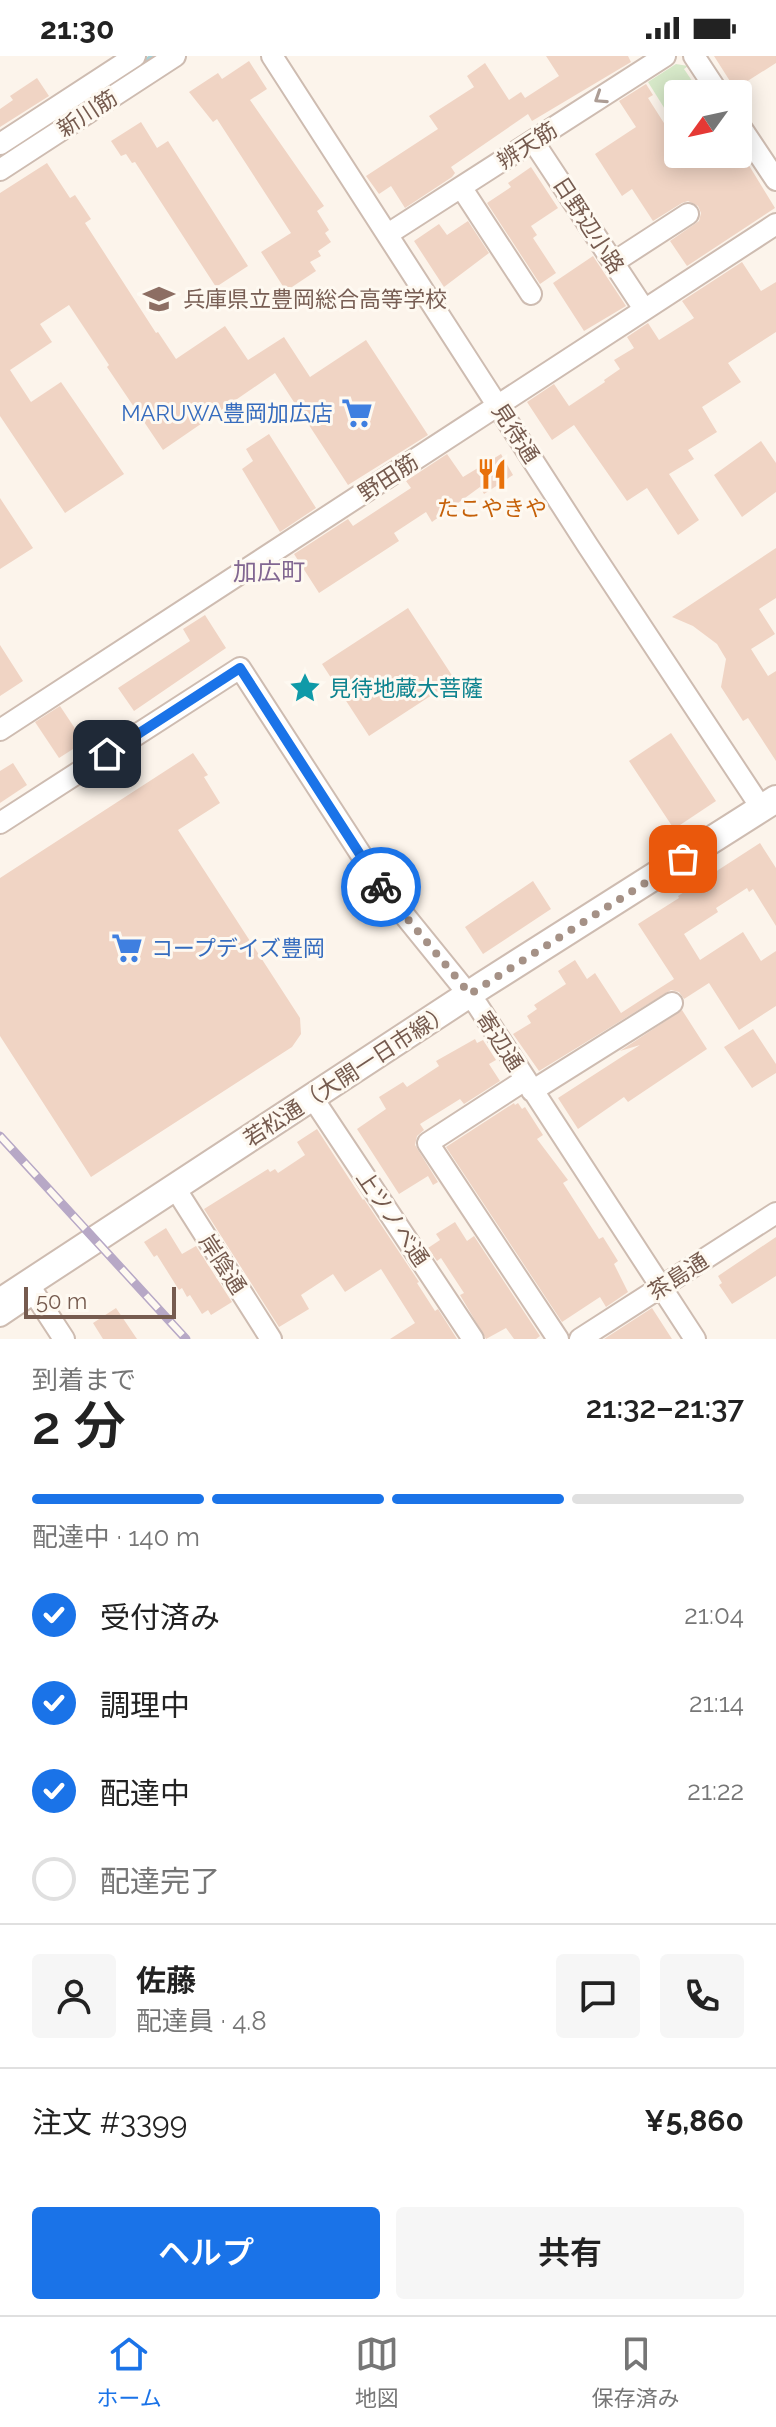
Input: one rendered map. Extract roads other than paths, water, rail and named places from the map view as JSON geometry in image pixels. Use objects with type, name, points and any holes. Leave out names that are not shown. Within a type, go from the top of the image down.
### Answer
[{"type":"street","name":"新川筋","points":[[0,144],[135,56]]},
{"type":"street","name":"新川筋","points":[[0,170],[175,56]]},
{"type":"street","name":"見待通","points":[[272,56],[497,405],[770,807]]},
{"type":"street","name":"辨天筋","points":[[388,234],[665,56]]},
{"type":"street","points":[[694,56],[710,80]]},
{"type":"street","name":"日野辺小路","points":[[533,141],[644,309]]},
{"type":"street","points":[[752,144],[776,180]]},
{"type":"street","points":[[461,187],[531,294]]},
{"type":"street","points":[[614,262],[688,214]]},
{"type":"street","name":"野田筋","points":[[0,730],[776,224]]},
{"type":"street","name":"寄辺通","points":[[0,823],[240,668],[384,890],[470,994],[695,1339]]},
{"type":"street","name":"若松通（大開一日市線）","points":[[0,1302],[470,994],[770,807]]},
{"type":"street","points":[[558,1339],[428,1143],[672,1003]]},
{"type":"street","name":"上ツノベ通","points":[[312,1097],[473,1339]]},
{"type":"street","name":"岸陰通","points":[[175,1188],[271,1339]]},
{"type":"street","name":"茶島通","points":[[580,1339],[776,1213]]},
{"type":"street","points":[[0,1316],[34,1293],[64,1339]]},
{"type":"waterway","points":[[0,157],[154,56]]},
{"type":"railway","points":[[0,1136],[186,1339]]},
{"type":"place","name":"兵庫県立豊岡総合高等学校","points":[[159,299]]},
{"type":"place","name":"MARUWA豊岡加広店","points":[[357,413]]},
{"type":"place","name":"たこやきや","points":[[492,474]]},
{"type":"place","name":"見待地蔵大菩薩","points":[[305,688]]},
{"type":"place","name":"コープデイズ豊岡","points":[[127,948]]},
{"type":"district","name":"加広町","points":[[269,571]]}]
